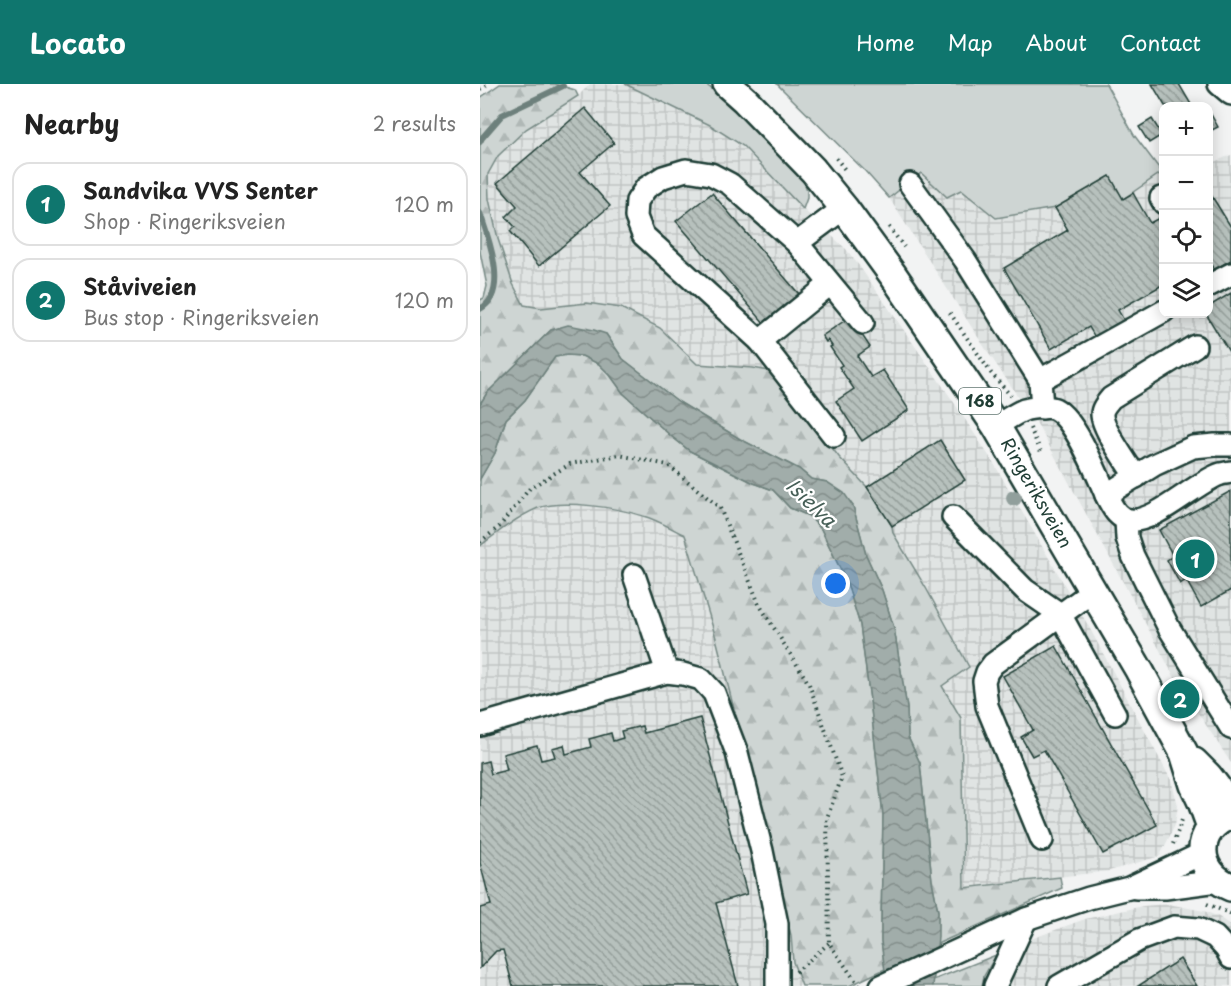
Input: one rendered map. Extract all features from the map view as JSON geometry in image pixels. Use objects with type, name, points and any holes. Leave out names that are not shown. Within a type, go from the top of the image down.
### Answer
[{"type":"main road","name":"Ringeriksveien","points":[[727,84],[813,170],[844,208],[905,292],[996,426],[1094,591],[1184,753],[1202,802],[1221,821]]},
{"type":"main road","name":"Ringeriksveien","points":[[1184,753],[1208,776],[1231,806]]},
{"type":"main road","name":"168","points":[[1203,853],[1206,835],[1221,821]]},
{"type":"main road","points":[[1203,853],[1204,861],[1217,890]]},
{"type":"street","points":[[1219,84],[1231,94]]},
{"type":"street","points":[[834,436],[760,341],[643,235],[636,216],[638,201],[646,188],[663,177],[686,170],[711,174],[730,184],[797,243],[863,323]]},
{"type":"street","points":[[910,184],[965,260],[1040,380],[1042,408]]},
{"type":"street","points":[[797,243],[844,208]]},
{"type":"street","points":[[1213,283],[1231,274]]},
{"type":"street","points":[[760,341],[830,284]]},
{"type":"street","points":[[1040,380],[1159,314]]},
{"type":"street","points":[[1136,477],[1105,427],[1101,416],[1103,408],[1112,398],[1196,346]]},
{"type":"street","points":[[996,426],[1026,409],[1055,409],[1072,427],[1106,495],[1119,516],[1126,520],[1136,521],[1150,516],[1218,475],[1231,472]]},
{"type":"street","points":[[1106,495],[1154,465],[1193,447],[1231,445]]},
{"type":"street","points":[[953,517],[1025,590],[1060,614],[1115,714]]},
{"type":"street","points":[[1126,520],[1127,538],[1133,556],[1164,618],[1231,728]]},
{"type":"street","points":[[634,575],[667,672]]},
{"type":"street","points":[[1042,840],[987,706],[984,681],[993,664],[1094,591]]},
{"type":"street","points":[[480,725],[667,672],[701,679],[714,693],[737,753],[771,892],[784,980]]},
{"type":"street","points":[[880,986],[1026,919],[1089,898],[1129,888],[1203,853]]},
{"type":"street","points":[[1129,888],[1217,890]]},
{"type":"street","points":[[995,986],[1026,919]]},
{"type":"street","points":[[1059,986],[1139,940],[1174,927],[1198,929],[1215,937],[1231,958]]},
{"type":"path","points":[[480,89],[489,84]]},
{"type":"path","points":[[480,542],[499,527],[530,488],[570,464],[620,455],[668,465],[720,508],[759,604],[809,684],[842,777],[827,818],[829,943],[858,986]]},
{"type":"path","points":[[1169,852],[1179,832],[1184,812]]},
{"type":"path","points":[[1217,890],[1231,914]]},
{"type":"path","points":[[784,980],[829,943]]},
{"type":"shaded area","points":[[590,84],[625,84],[711,125],[743,146],[803,209],[846,249],[860,267],[993,462],[1089,627],[1171,780],[1178,805],[1175,825],[1160,856],[1109,871],[964,888],[961,718],[942,686],[892,526],[867,487],[839,457],[769,371],[697,364],[660,328],[587,303],[541,308],[524,305],[513,284],[498,239],[489,199],[488,174],[498,156],[526,129],[578,96]]},
{"type":"shaded area","points":[[1231,155],[1231,763],[1175,678],[1039,427],[985,348],[889,198],[921,173],[947,197],[961,189],[1110,176],[1123,198],[1159,175],[1159,318],[1213,318],[1213,162]]},
{"type":"shaded area","points":[[554,505],[597,506],[644,516],[685,535],[716,638],[791,935],[793,962],[802,986],[480,986],[480,546],[503,528],[539,508]]},
{"type":"shaded area","points":[[1168,904],[1204,911],[1219,917],[1231,926],[1231,986],[982,986],[984,976],[996,955],[1028,940],[1085,919],[1143,906]]},
{"type":"green space","points":[[500,84],[555,84],[575,90],[578,96],[526,129],[498,156],[488,174],[489,199],[498,239],[513,284],[524,305],[541,308],[587,303],[621,308],[660,328],[697,364],[769,371],[785,387],[839,457],[867,487],[892,526],[893,533],[969,667],[942,686],[961,718],[964,888],[1060,877],[1062,888],[937,944],[938,911],[932,881],[920,763],[908,737],[907,708],[894,628],[882,590],[866,555],[853,506],[827,482],[811,479],[799,469],[740,439],[679,402],[623,359],[606,334],[551,330],[487,393],[480,404],[480,300],[484,298],[487,286],[480,252],[480,98]]},
{"type":"green space","points":[[625,84],[705,84],[733,105],[790,164],[804,182],[807,190],[803,209],[743,146],[710,125]]},
{"type":"green space","points":[[777,84],[1106,84],[1134,135],[1159,168],[1159,174],[1123,199],[1110,176],[1055,208],[996,218],[961,190],[947,197],[921,173],[889,198],[865,171]]},
{"type":"green space","points":[[582,356],[599,364],[623,393],[690,451],[773,490],[790,508],[809,516],[821,529],[847,583],[860,625],[883,815],[881,941],[885,969],[849,986],[802,986],[793,962],[791,935],[716,638],[685,535],[654,520],[632,513],[576,504],[561,504],[549,505],[530,512],[480,546],[480,479],[495,453],[506,419],[525,400],[555,357]]},
{"type":"green space","points":[[996,955],[984,976],[982,986],[933,986],[933,980]]},
{"type":"water","name":"Isielva","points":[[568,325],[606,334],[623,359],[679,402],[740,439],[799,469],[811,479],[827,482],[844,493],[853,506],[866,555],[882,590],[894,628],[907,708],[908,737],[920,763],[932,881],[938,911],[933,986],[887,986],[881,941],[883,815],[860,625],[847,583],[821,529],[809,516],[790,508],[773,490],[690,451],[623,393],[599,364],[582,356],[555,357],[525,400],[506,419],[495,453],[480,479],[480,404],[487,393],[551,330]]},
{"type":"building","points":[[1152,84],[1179,84],[1190,102],[1163,102]]},
{"type":"building","points":[[585,108],[614,143],[580,172],[610,206],[539,266],[510,231],[515,227],[506,217],[517,206],[497,183]]},
{"type":"building","points":[[1213,118],[1218,127],[1213,130]]},
{"type":"building","points":[[1152,119],[1159,130],[1159,137],[1149,143],[1139,127]]},
{"type":"building","points":[[1110,176],[1123,199],[1133,193],[1150,223],[1159,218],[1159,287],[1118,310],[1126,324],[1097,341],[1089,327],[1051,349],[1004,268],[1068,230],[1055,208]]},
{"type":"building","points":[[712,193],[799,294],[765,324],[676,221]]},
{"type":"building","points":[[1213,198],[1231,227],[1231,260],[1214,270]]},
{"type":"building","points":[[1231,293],[1231,355],[1208,318],[1213,318],[1213,304]]},
{"type":"building","points":[[850,317],[870,347],[857,356],[871,377],[883,370],[909,410],[862,441],[836,401],[854,389],[839,367],[842,365],[830,347],[832,346],[822,336]]},
{"type":"building","points":[[940,440],[965,480],[892,526],[867,487]]},
{"type":"building","points":[[1231,491],[1231,590],[1201,607],[1186,580],[1180,584],[1167,560],[1173,556],[1159,530]]},
{"type":"building","points":[[1056,646],[1157,825],[1103,854],[1044,750],[1032,756],[1021,737],[1033,730],[1003,676]]},
{"type":"building","points":[[700,718],[747,894],[716,903],[738,986],[513,986],[503,950],[496,951],[480,968],[480,908],[491,905],[480,863],[480,763],[488,761],[491,774],[507,770],[503,754],[537,745],[541,760],[555,757],[552,748],[564,745],[566,754],[591,747],[589,739],[611,733],[613,741],[623,738],[621,731],[642,726],[644,733]]},
{"type":"building","points":[[1180,959],[1197,986],[1138,986]]},
{"type":"waterway","points":[[480,142],[502,115],[563,86]]},
{"type":"waterway","points":[[480,213],[488,236],[495,278],[494,291],[489,302],[480,309]]},
{"type":"place","name":"Sandvika VVS Senter","points":[[1195,559]]},
{"type":"place","name":"Ståviveien","points":[[1180,699]]}]
